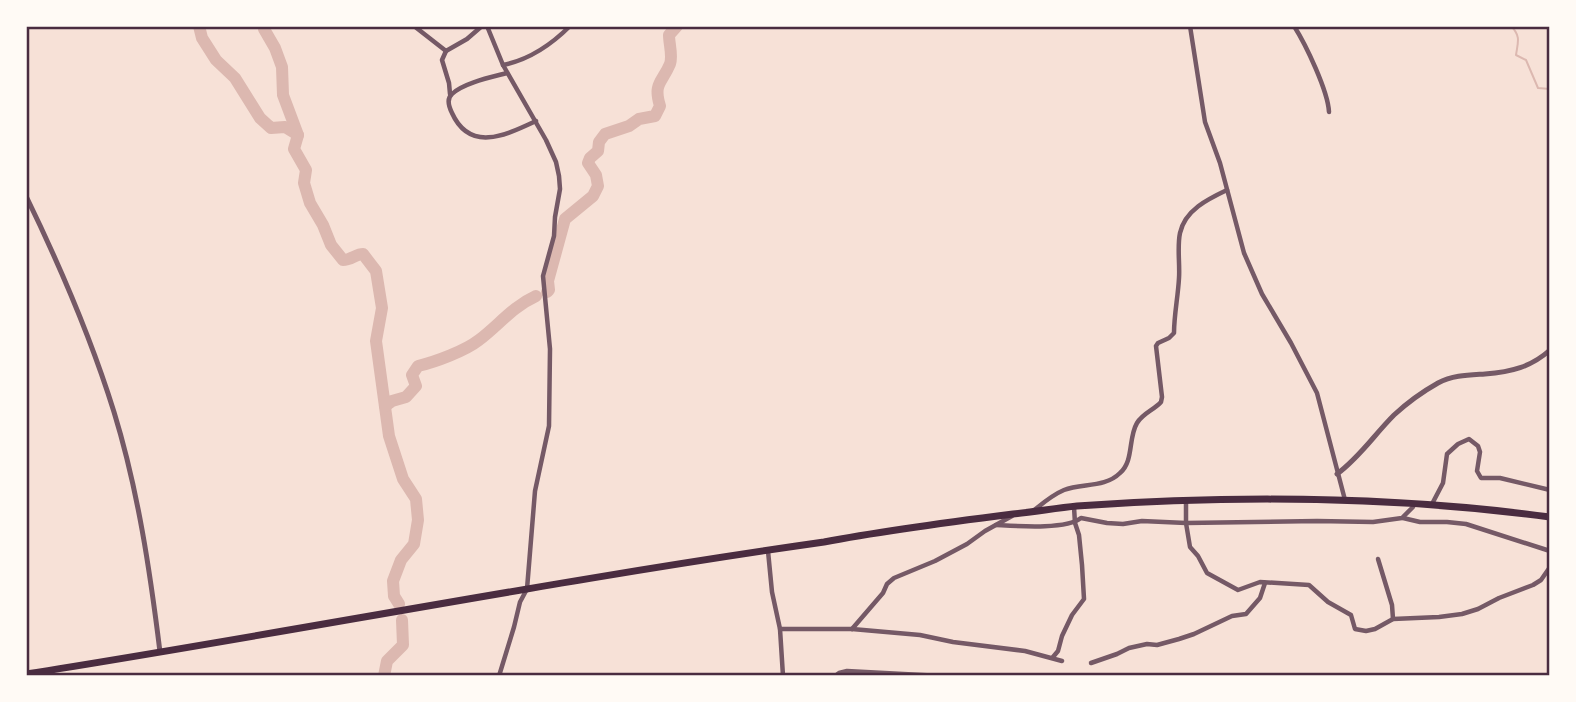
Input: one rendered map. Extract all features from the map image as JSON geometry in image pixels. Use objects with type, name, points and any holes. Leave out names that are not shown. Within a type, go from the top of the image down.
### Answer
[{"type":"highway","points":[[26,674],[879,531],[1074,506],[1186,500],[1345,500],[1412,503],[1550,517]]},
{"type":"street","points":[[414,26],[446,51]]},
{"type":"street","points":[[499,676],[520,602],[527,589],[535,491],[549,426],[550,349],[543,276],[554,236],[559,177],[546,140],[536,121],[507,73],[485,26],[446,51],[442,60],[449,83],[448,100],[462,130],[481,138],[491,138],[511,133],[536,121]]},
{"type":"street","points":[[490,36],[494,26]]},
{"type":"street","points":[[503,65],[527,58],[570,26]]},
{"type":"street","points":[[1190,26],[1205,122],[1244,253],[1262,294],[1292,343],[1317,393],[1345,500]]},
{"type":"street","points":[[1294,26],[1305,43],[1323,87],[1329,112]]},
{"type":"street","points":[[450,94],[507,73]]},
{"type":"street","points":[[1032,512],[1064,490],[1108,481],[1125,467],[1138,421],[1161,402],[1156,346],[1174,333],[1181,229],[1201,203],[1227,190]]},
{"type":"street","points":[[26,196],[82,321],[114,413],[141,523],[160,652]]},
{"type":"street","points":[[1338,474],[1396,414],[1438,383],[1457,376],[1523,368],[1550,350]]},
{"type":"street","points":[[1432,505],[1443,482],[1447,454],[1469,439],[1478,446],[1480,452],[1477,471],[1481,478],[1500,478],[1550,490]]},
{"type":"street","points":[[1186,500],[1190,547],[1208,573],[1238,590],[1260,582],[1309,585],[1328,602],[1351,615],[1355,629],[1376,629],[1393,619],[1462,614],[1533,585],[1541,580],[1550,567]]},
{"type":"street","points":[[1402,518],[1413,507],[1412,503]]},
{"type":"street","points":[[1053,657],[1072,615],[1084,598],[1074,506]]},
{"type":"street","points":[[852,629],[883,593],[887,583],[899,575],[926,566],[1016,514]]},
{"type":"street","points":[[996,525],[1075,523],[1081,518],[1123,524],[1142,521],[1373,522],[1402,518],[1420,522],[1466,524],[1550,551]]},
{"type":"street","points":[[768,550],[772,592],[780,629],[783,676]]},
{"type":"street","points":[[1378,559],[1392,605],[1393,619]]},
{"type":"street","points":[[1091,663],[1129,648],[1157,645],[1194,635],[1210,625],[1246,614],[1260,598],[1265,583]]},
{"type":"street","points":[[780,629],[852,629],[920,635],[1025,651],[1062,661]]},
{"type":"street","points":[[835,676],[847,671],[941,676]]},
{"type":"waterway","points":[[199,26],[202,38],[216,60],[235,78],[260,118],[271,128],[285,127],[298,135]]},
{"type":"waterway","points":[[264,26],[282,67],[283,95],[298,135],[294,149],[306,170],[304,183],[310,203],[331,245],[343,260],[363,254],[376,271],[382,308],[376,341],[389,436],[403,479],[416,499],[418,520],[414,544],[401,560],[393,581],[394,596],[399,604]]},
{"type":"waterway","points":[[547,292],[565,219],[593,196],[598,186],[596,175],[588,163],[590,158],[598,151],[599,142],[605,134],[629,126],[639,119],[655,116],[660,106],[657,92],[659,83],[671,61],[669,35],[677,26]]},
{"type":"waterway","points":[[1511,26],[1518,36],[1516,55],[1526,60],[1538,88],[1550,89]]},
{"type":"waterway","points":[[385,406],[406,397],[416,386],[412,375],[418,366],[450,356],[473,344],[527,300],[536,296]]},
{"type":"waterway","points":[[384,676],[387,661],[403,645],[402,620]]}]
